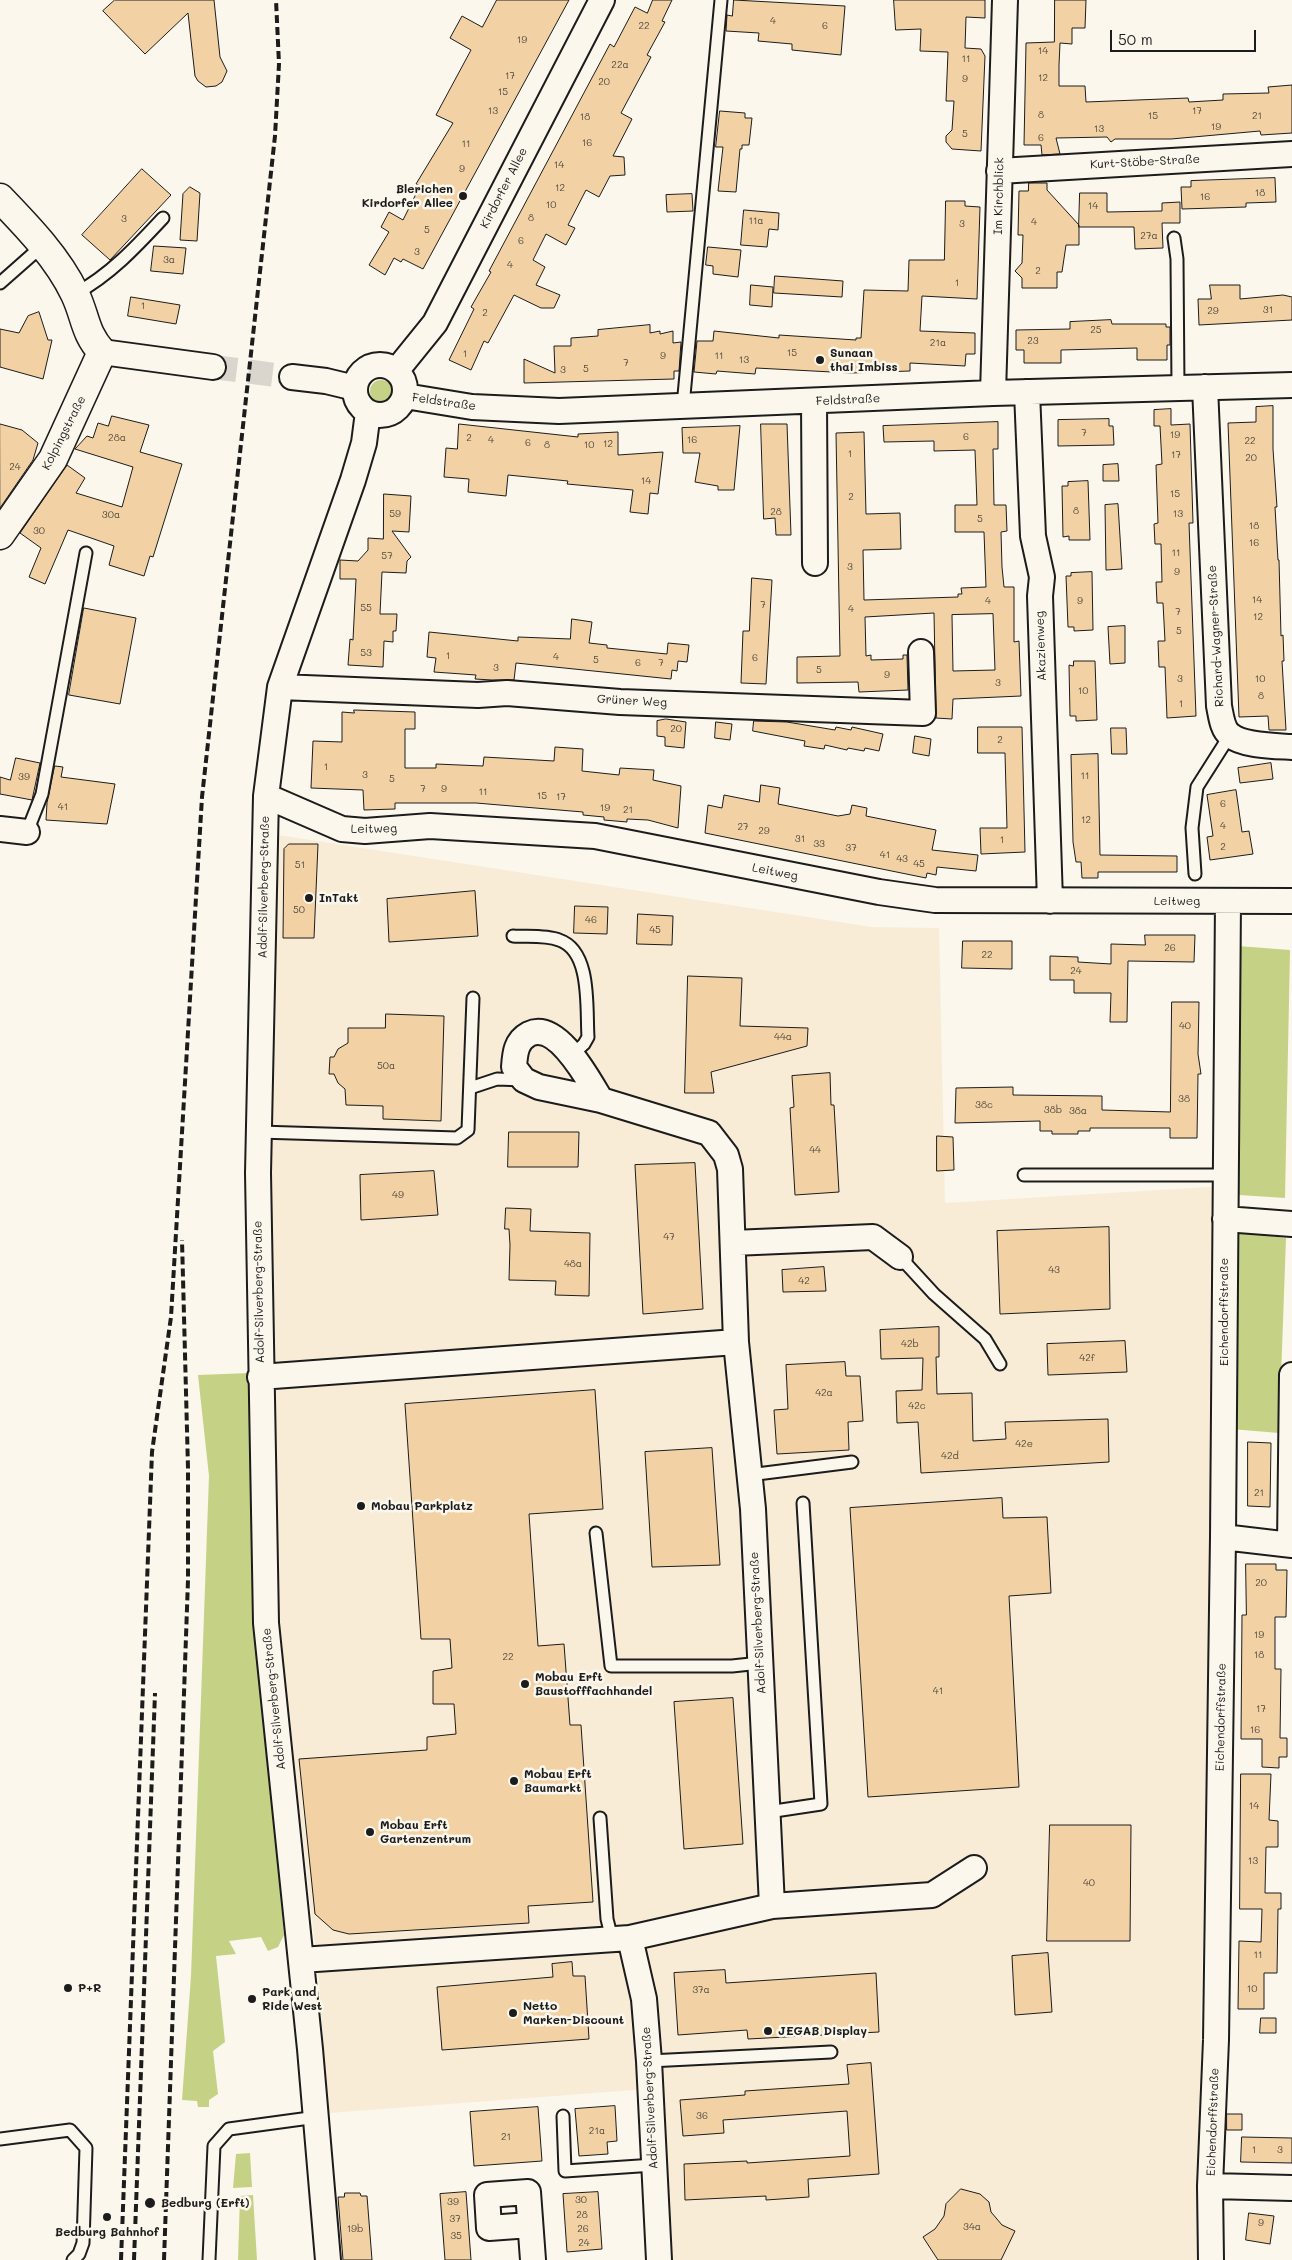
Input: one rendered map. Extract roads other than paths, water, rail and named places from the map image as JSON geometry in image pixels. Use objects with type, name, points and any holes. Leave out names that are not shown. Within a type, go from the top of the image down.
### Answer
[{"type":"street","name":"Kirdorfer Allee","points":[[397,370],[435,323],[602,0]]},
{"type":"street","name":"Im Kirchblick","points":[[993,393],[1005,0]]},
{"type":"street","name":"Kurt-Stöbe-Straße","points":[[999,170],[1292,154]]},
{"type":"street","points":[[0,198],[42,246],[75,294],[90,339],[102,352],[213,367]]},
{"type":"street","name":"Kolpingstraße","points":[[0,535],[53,459],[102,352]]},
{"type":"street","points":[[368,412],[359,405],[355,388],[359,375],[373,365],[387,365],[397,370]]},
{"type":"street","name":"Feldstraße","points":[[368,412],[377,415],[392,413],[399,407],[405,396],[404,379],[397,370]]},
{"type":"street","points":[[292,377],[326,381],[355,388]]},
{"type":"street","name":"Feldstraße","points":[[405,396],[472,407],[559,411],[814,402],[993,393],[1292,385]]},
{"type":"street","name":"Richard-Wagner-Straße","points":[[1205,387],[1219,706],[1223,723],[1230,735]]},
{"type":"street","name":"Akazienweg","points":[[1027,392],[1033,536],[1042,577],[1040,596],[1050,901]]},
{"type":"street","points":[[814,402],[815,564]]},
{"type":"street","name":"Adolf-Silverberg-Straße","points":[[328,2260],[317,2117],[266,1623],[260,1377],[259,1132],[266,796],[280,687],[353,480],[364,443],[368,412]]},
{"type":"street","name":"Grüner Weg","points":[[280,687],[478,694],[507,693],[620,702],[922,713],[921,652]]},
{"type":"street","points":[[1230,735],[1258,746],[1292,747]]},
{"type":"street","name":"Leitweg","points":[[266,796],[342,829],[365,831],[430,826],[595,836],[880,892],[935,900],[1292,901]]},
{"type":"street","points":[[0,829],[27,832]]},
{"type":"street","name":"Eichendorffstraße","points":[[1210,2260],[1210,2186],[1216,2040],[1223,1537],[1228,901]]},
{"type":"street","points":[[524,1080],[514,1067],[515,1052],[520,1041],[530,1034],[540,1032],[552,1036],[572,1055],[601,1100]]},
{"type":"street","name":"Adolf-Silverberg-Straße","points":[[524,1080],[538,1087],[601,1100],[709,1133],[726,1155],[730,1169],[736,1342],[749,1475],[772,1906]]},
{"type":"street","points":[[1225,1219],[1292,1224]]},
{"type":"street","points":[[733,1243],[873,1237],[900,1257]]},
{"type":"street","name":"Adolf-Silverberg-Straße","points":[[260,1377],[736,1342]]},
{"type":"street","points":[[1223,1537],[1291,1545],[1292,1375]]},
{"type":"street","points":[[301,1960],[621,1939],[772,1906],[932,1895],[974,1868]]},
{"type":"street","name":"Adolf-Silverberg-Straße","points":[[621,1939],[644,1999],[659,2260]]},
{"type":"street","points":[[1210,2186],[1292,2188]]},
{"type":"street","points":[[530,2225],[533,2260]]},
{"type":"lane","points":[[682,406],[721,0]]},
{"type":"lane","points":[[75,294],[95,283],[118,264],[163,218]]},
{"type":"lane","points":[[1174,238],[1177,259],[1178,388]]},
{"type":"lane","points":[[0,283],[42,246]]},
{"type":"lane","points":[[27,832],[42,794],[86,553]]},
{"type":"lane","points":[[1195,874],[1192,828],[1197,786],[1230,735]]},
{"type":"lane","points":[[513,936],[559,940],[575,950],[583,966],[588,1037],[584,1044],[572,1055]]},
{"type":"lane","points":[[259,1132],[457,1138],[463,1136],[468,1130],[473,998]]},
{"type":"lane","points":[[470,1088],[497,1079],[524,1080]]},
{"type":"lane","points":[[1024,1175],[1225,1174]]},
{"type":"lane","points":[[900,1257],[934,1294],[985,1340],[1000,1364]]},
{"type":"lane","points":[[749,1475],[852,1462]]},
{"type":"lane","points":[[768,1812],[821,1804],[803,1503]]},
{"type":"lane","points":[[596,1533],[610,1666],[732,1666],[760,1663]]},
{"type":"lane","points":[[600,1818],[607,1919],[621,1939]]},
{"type":"lane","points":[[649,2061],[831,2052]]},
{"type":"lane","points":[[563,2116],[565,2171],[654,2165]]},
{"type":"lane","points":[[209,2260],[214,2146],[229,2129],[317,2117]]},
{"type":"lane","points":[[0,2139],[70,2130],[86,2148],[83,2243],[79,2254],[73,2260]]},
{"type":"tunnel","points":[[213,367],[292,377]]},
{"type":"railway","points":[[121,2260],[152,1452],[171,1317],[202,797],[275,136],[279,64],[276,0]]},
{"type":"railway","points":[[164,2260],[188,1580],[188,1468],[182,1240]]},
{"type":"railway","points":[[134,2260],[155,1693]]},
{"type":"place","name":"Blerichen Kirdorfer Allee","points":[[463,196]]},
{"type":"place","name":"Sunaan thai Imbiss","points":[[820,360]]},
{"type":"place","name":"InTakt","points":[[309,898]]},
{"type":"place","name":"Mobau Parkplatz","points":[[361,1506]]},
{"type":"place","name":"Mobau Erft Baustofffachhandel","points":[[525,1684]]},
{"type":"place","name":"Mobau Erft Baumarkt","points":[[514,1781]]},
{"type":"place","name":"Mobau Erft Gartenzentrum","points":[[370,1832]]},
{"type":"place","name":"P+R","points":[[68,1988]]},
{"type":"place","name":"Park and Ride West","points":[[252,1999]]},
{"type":"place","name":"Netto Marken-Discount","points":[[513,2013]]},
{"type":"place","name":"JEGAB Display","points":[[768,2031]]},
{"type":"place","name":"Bedburg (Erft)","points":[[150,2203]]},
{"type":"place","name":"Bedburg Bahnhof","points":[[107,2217]]}]
